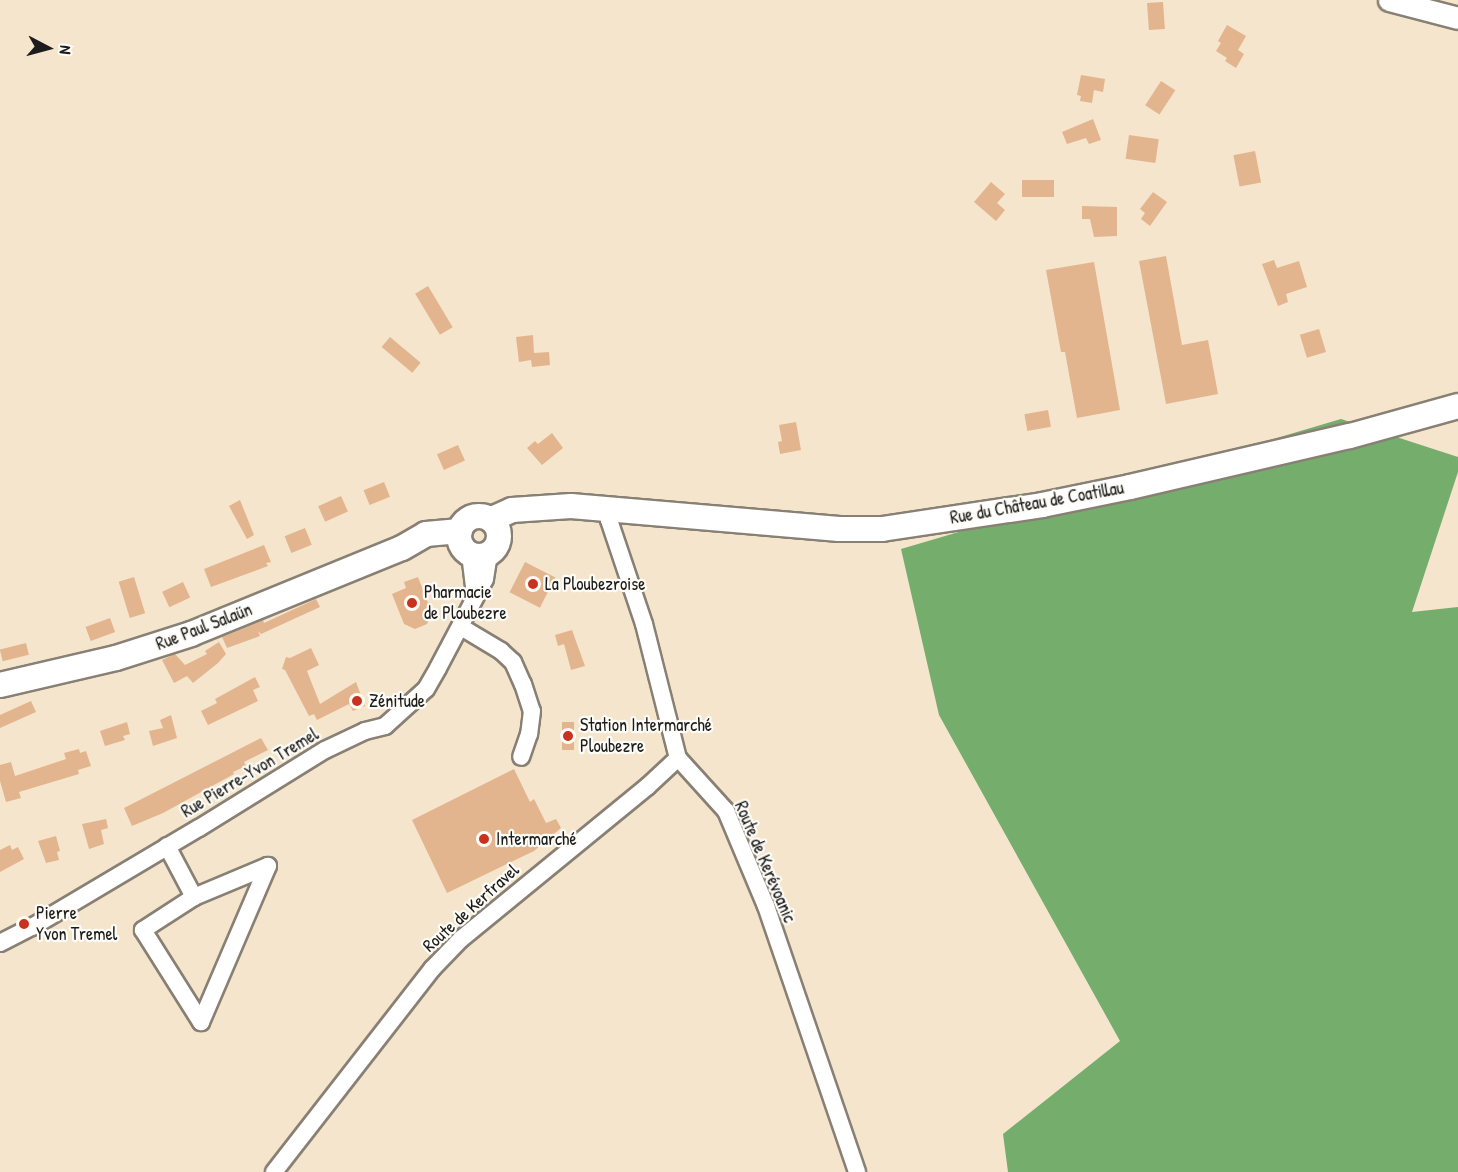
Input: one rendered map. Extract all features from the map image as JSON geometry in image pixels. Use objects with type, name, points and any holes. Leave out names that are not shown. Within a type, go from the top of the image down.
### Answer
[{"type":"main road","name":"Rue du Château de Coatillau","points":[[609,508],[804,526],[882,530],[1042,506],[1350,436],[1458,406]]},
{"type":"main road","points":[[479,540],[535,508],[571,506],[609,508]]},
{"type":"main road","name":"Rue Paul Salaün","points":[[0,685],[116,658],[191,634],[402,548],[479,540]]},
{"type":"street","points":[[1389,0],[1458,18]]},
{"type":"street","name":"Route de Kerévoanic","points":[[609,508],[609,520],[644,624],[678,758],[726,811],[766,906],[857,1172]]},
{"type":"street","name":"Rue Pierre-Yvon Tremel","points":[[0,943],[32,927],[324,750],[365,731],[386,726],[426,688],[461,627],[475,596],[479,540]]},
{"type":"street","points":[[461,627],[501,651],[513,662],[532,711],[529,734],[521,757]]},
{"type":"street","name":"Route de Kerfravel","points":[[274,1172],[432,969],[461,939],[648,786],[678,758]]},
{"type":"street","points":[[167,846],[194,897]]},
{"type":"street","points":[[268,866],[201,1022],[143,930],[194,897],[268,866]]},
{"type":"green space","points":[[1341,419],[1458,457],[1458,472],[1412,612],[1458,607],[1458,1172],[1008,1172],[1003,1134],[1120,1041],[939,715],[901,549]]},
{"type":"building","points":[[1163,2],[1165,29],[1149,30],[1147,3]]},
{"type":"building","points":[[1227,25],[1246,36],[1238,50],[1244,54],[1236,68],[1216,51],[1221,43],[1218,41]]},
{"type":"building","points":[[1081,75],[1105,79],[1103,92],[1094,90],[1092,103],[1080,101],[1081,96],[1077,95]]},
{"type":"building","points":[[1161,81],[1175,90],[1159,115],[1145,105]]},
{"type":"building","points":[[1093,119],[1101,140],[1089,144],[1086,138],[1067,144],[1062,132]]},
{"type":"building","points":[[1129,135],[1159,139],[1155,163],[1126,159]]},
{"type":"building","points":[[1255,151],[1261,182],[1240,187],[1233,155]]},
{"type":"building","points":[[1022,180],[1054,180],[1054,197],[1022,197]]},
{"type":"building","points":[[991,182],[1005,194],[997,203],[1005,210],[996,221],[974,202]]},
{"type":"building","points":[[1153,192],[1167,202],[1150,226],[1141,219],[1145,213],[1140,209]]},
{"type":"building","points":[[1082,206],[1117,207],[1117,236],[1094,237],[1090,219],[1082,219]]},
{"type":"building","points":[[1166,256],[1182,345],[1208,340],[1218,394],[1166,404],[1139,261]]},
{"type":"building","points":[[1274,260],[1277,268],[1299,261],[1307,287],[1286,294],[1288,302],[1278,306],[1262,264]]},
{"type":"building","points":[[1094,262],[1120,410],[1077,418],[1065,352],[1061,352],[1046,270]]},
{"type":"building","points":[[428,286],[453,327],[440,335],[415,294]]},
{"type":"building","points":[[1319,329],[1326,352],[1307,358],[1300,335]]},
{"type":"building","points":[[533,335],[534,353],[549,352],[550,365],[532,367],[531,360],[519,362],[516,337]]},
{"type":"building","points":[[390,337],[421,363],[412,373],[382,347]]},
{"type":"building","points":[[1048,410],[1051,427],[1027,431],[1024,414]]},
{"type":"building","points":[[796,422],[801,450],[780,454],[778,442],[782,441],[779,425]]},
{"type":"building","points":[[552,433],[563,448],[542,465],[527,448],[535,441],[538,444]]},
{"type":"building","points":[[458,445],[465,461],[444,470],[437,454]]},
{"type":"building","points":[[384,482],[390,497],[370,505],[364,490]]},
{"type":"building","points":[[341,496],[348,512],[325,522],[318,506]]},
{"type":"building","points":[[240,500],[254,535],[247,539],[229,506]]},
{"type":"building","points":[[305,528],[312,545],[291,553],[285,536]]},
{"type":"building","points":[[264,545],[271,562],[266,563],[268,566],[211,587],[204,569]]},
{"type":"building","name":"La Ploubezroise","points":[[525,562],[555,577],[540,608],[510,592]]},
{"type":"building","points":[[134,577],[145,613],[130,618],[119,582]]},
{"type":"building","name":"Pharmacie de Ploubezre","points":[[418,577],[432,613],[427,624],[415,629],[404,624],[392,594],[406,588],[404,582]]},
{"type":"building","points":[[183,582],[190,597],[169,607],[162,592]]},
{"type":"building","points":[[316,599],[320,607],[261,634],[258,631],[260,636],[227,648],[222,637],[263,620],[264,623]]},
{"type":"building","points":[[110,618],[115,632],[91,641],[86,627]]},
{"type":"building","points":[[572,630],[585,666],[571,670],[564,644],[558,646],[555,635]]},
{"type":"building","points":[[219,642],[226,654],[218,663],[193,683],[187,676],[174,683],[162,660],[175,654],[185,665],[207,654],[205,651]]},
{"type":"building","points":[[26,643],[29,655],[3,661],[0,649]]},
{"type":"building","points":[[311,648],[319,665],[307,671],[320,704],[356,682],[365,706],[353,711],[349,704],[317,720],[314,714],[309,716],[285,670],[282,669],[286,657],[290,658]]},
{"type":"building","points":[[255,677],[260,687],[253,690],[258,701],[208,725],[201,711],[217,703],[215,699]]},
{"type":"building","points":[[31,701],[36,712],[0,728],[0,715]]},
{"type":"building","points":[[171,715],[177,738],[153,746],[149,731],[163,728],[160,720]]},
{"type":"building","points":[[127,722],[130,734],[123,736],[125,740],[105,746],[100,731]]},
{"type":"building","name":"Station Intermarché Ploubezre","points":[[562,722],[574,722],[574,750],[562,750]]},
{"type":"building","points":[[261,738],[268,750],[244,762],[246,766],[163,813],[132,826],[124,808]]},
{"type":"building","points":[[79,749],[80,753],[86,751],[91,766],[78,770],[79,774],[19,792],[21,798],[6,802],[0,781],[0,765],[11,762],[15,776],[66,759],[64,753]]},
{"type":"building","name":"Intermarché","points":[[514,769],[530,802],[534,799],[546,823],[556,819],[561,828],[534,851],[447,893],[412,820]]},
{"type":"building","points":[[106,819],[108,828],[101,830],[104,844],[89,849],[82,824]]},
{"type":"building","points":[[56,836],[60,851],[57,852],[59,860],[46,863],[38,841]]},
{"type":"building","points":[[10,845],[12,850],[18,847],[24,859],[0,872],[0,850]]},
{"type":"place","name":"La Ploubezroise","points":[[533,584]]},
{"type":"place","name":"Pharmacie de Ploubezre","points":[[412,603]]},
{"type":"place","name":"Zénitude","points":[[357,701]]},
{"type":"place","name":"Station Intermarché Ploubezre","points":[[568,736]]},
{"type":"place","name":"Intermarché","points":[[484,839]]},
{"type":"place","name":"Pierre Yvon Tremel","points":[[24,924]]}]
